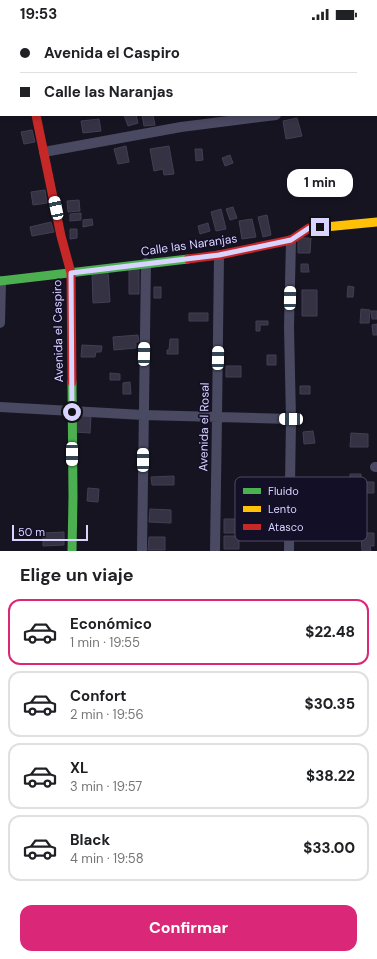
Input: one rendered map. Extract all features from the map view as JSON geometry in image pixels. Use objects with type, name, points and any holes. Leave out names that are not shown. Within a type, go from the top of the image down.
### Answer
[{"type":"street","name":"Avenida el Caspiro","points":[[36,116],[61,236],[71,273],[72,551]]},
{"type":"street","points":[[44,152],[181,127],[268,116]]},
{"type":"street","name":"Calle las Naranjas","points":[[0,281],[219,255],[291,240],[309,228],[377,222]]},
{"type":"street","points":[[290,477],[291,419],[289,327],[291,240]]},
{"type":"street","name":"Avenida el Rosal","points":[[215,551],[219,255]]},
{"type":"street","points":[[142,551],[146,263]]},
{"type":"street","points":[[0,281],[0,323]]},
{"type":"street","points":[[0,407],[143,415],[291,419]]},
{"type":"street","points":[[289,541],[289,551]]},
{"type":"building","points":[[124,116],[136,116],[138,123],[128,126]]},
{"type":"building","points":[[142,116],[153,116],[155,125],[144,126]]},
{"type":"building","points":[[297,118],[302,136],[286,139],[283,121]]},
{"type":"building","points":[[99,119],[101,131],[83,133],[81,121]]},
{"type":"building","points":[[32,130],[35,142],[24,144],[21,132]]},
{"type":"building","points":[[126,146],[129,162],[118,164],[114,149]]},
{"type":"building","points":[[169,146],[174,174],[164,175],[163,169],[154,171],[150,149]]},
{"type":"building","points":[[195,149],[202,149],[203,160],[196,161]]},
{"type":"building","points":[[230,155],[233,163],[225,166],[222,158]]},
{"type":"building","points":[[45,190],[47,203],[33,205],[31,192]]},
{"type":"building","points":[[79,200],[80,211],[68,212],[67,201]]},
{"type":"building","points":[[233,207],[237,218],[230,220],[226,209]]},
{"type":"building","points":[[221,209],[226,229],[216,231],[211,212]]},
{"type":"building","points":[[81,213],[81,220],[70,221],[70,214]]},
{"type":"building","points":[[267,215],[271,235],[263,237],[258,217]]},
{"type":"building","points":[[92,219],[93,225],[83,227],[83,220]]},
{"type":"building","points":[[252,219],[256,237],[242,239],[239,221]]},
{"type":"building","points":[[51,222],[54,232],[32,236],[30,227]]},
{"type":"building","points":[[208,223],[210,231],[200,234],[198,226]]},
{"type":"building","points":[[70,229],[77,229],[77,238],[70,239]]},
{"type":"building","points":[[298,238],[311,238],[310,253],[298,253]]},
{"type":"building","points":[[301,264],[308,264],[309,272],[301,272]]},
{"type":"building","points":[[129,269],[139,269],[139,294],[129,294]]},
{"type":"building","points":[[108,271],[110,302],[93,303],[92,273]]},
{"type":"building","points":[[348,286],[354,287],[353,297],[347,297]]},
{"type":"building","points":[[154,287],[161,287],[161,298],[154,298]]},
{"type":"building","points":[[302,290],[317,290],[317,316],[302,316]]},
{"type":"building","points":[[361,309],[370,310],[369,323],[360,323]]},
{"type":"building","points":[[371,311],[377,311],[377,319],[372,319]]},
{"type":"building","points":[[189,313],[208,313],[208,321],[189,321]]},
{"type":"building","points":[[256,321],[268,321],[268,325],[260,325],[260,331],[256,331]]},
{"type":"building","points":[[377,324],[377,335],[373,335],[372,325]]},
{"type":"building","points":[[138,335],[139,342],[136,342],[136,348],[114,350],[113,337]]},
{"type":"building","points":[[170,339],[178,339],[178,354],[167,354]]},
{"type":"building","points":[[82,345],[102,346],[101,352],[96,352],[95,357],[81,357]]},
{"type":"building","points":[[267,355],[276,355],[276,365],[267,365]]},
{"type":"building","points":[[226,366],[241,366],[241,377],[226,377]]},
{"type":"building","points":[[110,373],[120,374],[120,380],[110,380]]},
{"type":"building","points":[[130,382],[131,394],[123,394],[123,383]]},
{"type":"building","points":[[300,386],[310,386],[310,394],[300,394]]},
{"type":"building","points":[[76,415],[91,416],[90,433],[75,432]]},
{"type":"building","points":[[313,431],[315,443],[304,444],[303,432]]},
{"type":"building","points":[[351,433],[368,434],[368,447],[350,447]]},
{"type":"building","points":[[350,474],[361,474],[361,477],[350,477]]},
{"type":"building","points":[[174,476],[174,485],[152,485],[151,477]]},
{"type":"building","points":[[367,482],[374,482],[374,493],[367,493]]},
{"type":"building","points":[[88,488],[99,489],[98,502],[87,501]]},
{"type":"building","points":[[150,509],[171,510],[171,523],[149,522]]},
{"type":"building","points":[[224,519],[235,519],[235,533],[224,533]]},
{"type":"building","points":[[64,532],[64,545],[43,546],[43,533]]},
{"type":"building","points":[[367,533],[374,533],[374,546],[370,546],[371,551],[362,551],[361,541],[367,541]]},
{"type":"building","points":[[224,536],[235,536],[235,541],[239,541],[239,549],[224,549]]},
{"type":"building","points":[[149,537],[165,537],[165,550],[148,550]]},
{"type":"traffic: fast","points":[[0,281],[188,259]]},
{"type":"traffic: fast","points":[[72,382],[72,551]]},
{"type":"traffic: slow","points":[[315,228],[377,222]]},
{"type":"traffic: jam","points":[[36,116],[61,236],[71,273],[72,382]]},
{"type":"traffic: jam","points":[[188,259],[219,255],[291,240],[309,228],[315,228]]},
{"type":"route","points":[[72,412],[71,273],[219,255],[291,240],[309,228],[320,227]]}]
